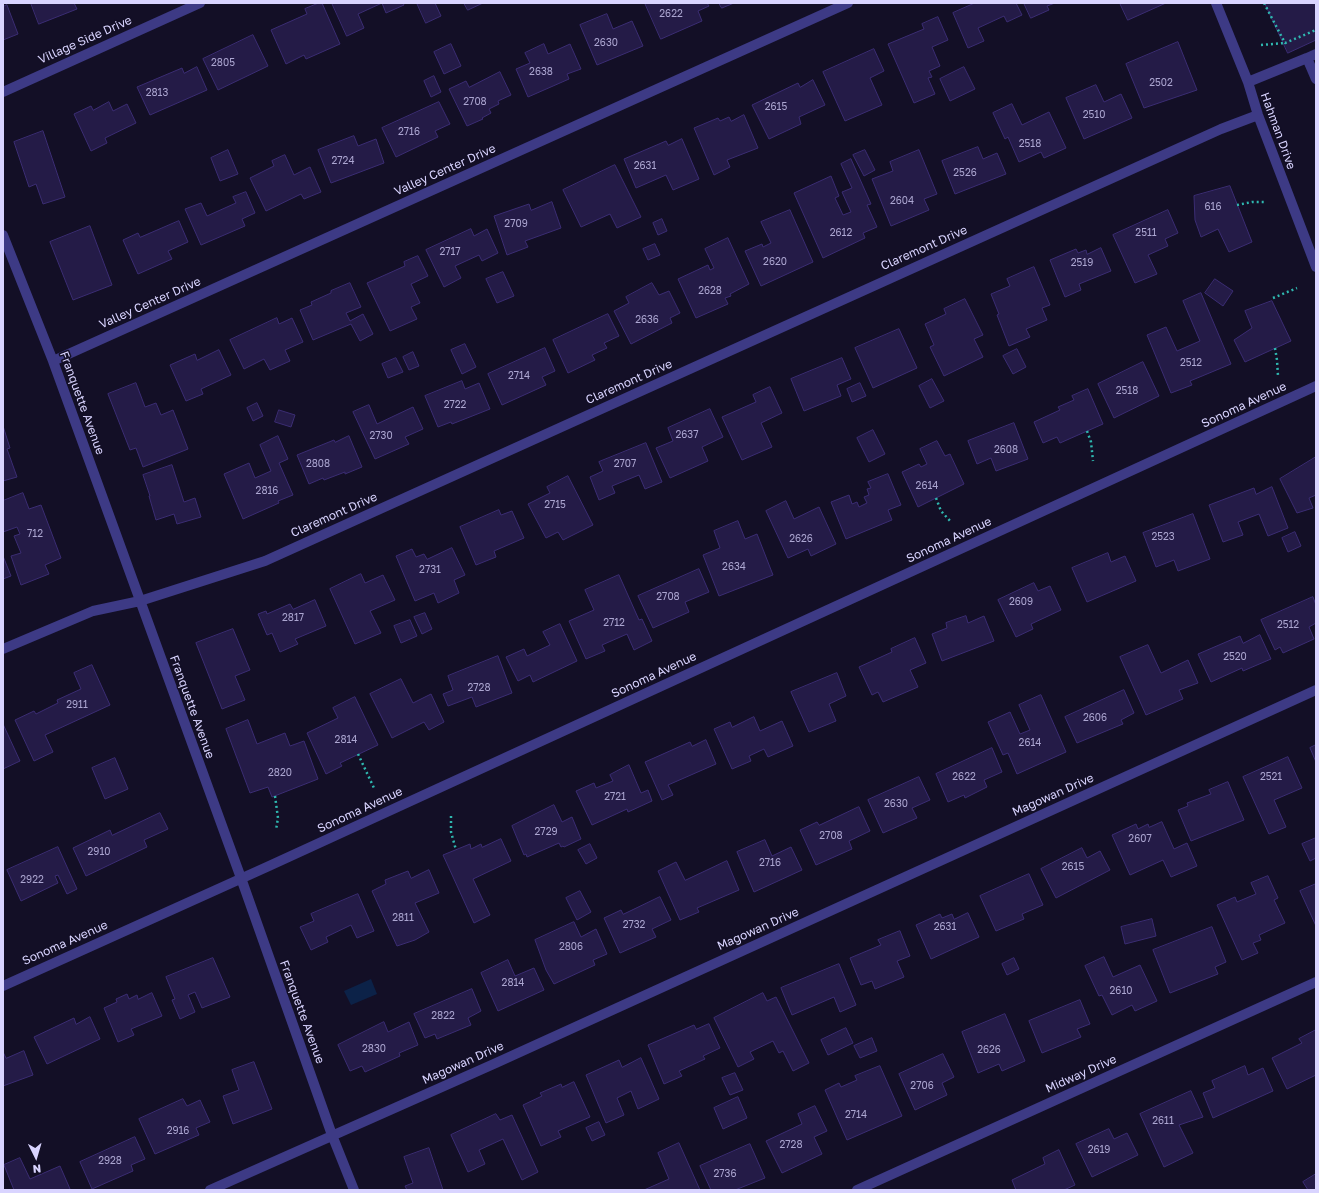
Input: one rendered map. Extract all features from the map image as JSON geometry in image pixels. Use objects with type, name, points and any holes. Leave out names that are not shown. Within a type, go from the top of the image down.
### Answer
[{"type":"street","name":"Village Side Drive","points":[[3,92],[200,3]]},
{"type":"street","name":"Valley Center Drive","points":[[53,361],[848,3]]},
{"type":"street","name":"Hahman Drive","points":[[1216,3],[1248,82],[1258,115],[1316,267]]},
{"type":"street","points":[[1248,82],[1311,56],[1316,79]]},
{"type":"street","name":"Claremont Drive","points":[[3,649],[93,611],[140,601],[265,561],[1214,132],[1258,115]]},
{"type":"street","name":"Franquette Avenue","points":[[3,235],[53,361],[241,878],[332,1135],[354,1190]]},
{"type":"street","name":"Sonoma Avenue","points":[[3,986],[1316,386]]},
{"type":"street","name":"Magowan Drive","points":[[210,1190],[496,1063],[1316,690]]},
{"type":"street","name":"Midway Drive","points":[[857,1190],[1316,982]]},
{"type":"path","points":[[1264,3],[1285,42]]},
{"type":"path","points":[[1261,45],[1285,42],[1316,30]]},
{"type":"path","points":[[1237,205],[1252,202],[1264,202]]},
{"type":"path","points":[[1273,298],[1297,288]]},
{"type":"path","points":[[1275,348],[1278,376]]},
{"type":"path","points":[[1087,431],[1091,442],[1093,461]]},
{"type":"path","points":[[936,498],[942,511],[951,522]]},
{"type":"path","points":[[358,754],[374,788]]},
{"type":"path","points":[[275,796],[278,818],[276,830]]},
{"type":"path","points":[[451,816],[452,832],[456,850]]},
{"type":"water","points":[[371,979],[377,994],[351,1005],[344,991]]},
{"type":"building","points":[[31,3],[74,3],[77,9],[39,24]]},
{"type":"building","points":[[322,3],[340,44],[306,59],[304,55],[286,64],[271,30],[307,14],[305,9]]},
{"type":"building","points":[[332,3],[382,3],[358,14],[364,28],[347,36]]},
{"type":"building","points":[[382,3],[403,3],[404,5],[386,13]]},
{"type":"building","points":[[417,3],[435,3],[441,16],[426,23]]},
{"type":"building","points":[[464,3],[483,3],[468,10]]},
{"type":"building","points":[[645,3],[707,3],[709,6],[698,11],[702,21],[661,39]]},
{"type":"building","points":[[719,3],[734,3],[722,8]]},
{"type":"building","points":[[975,3],[1016,3],[1022,15],[1007,22],[1004,16],[978,28],[984,41],[968,48],[953,13]]},
{"type":"building","points":[[1024,3],[1055,3],[1047,6],[1049,10],[1031,18]]},
{"type":"building","points":[[1120,3],[1166,3],[1128,20]]},
{"type":"building","points":[[1265,3],[1316,3],[1316,40],[1288,53]]},
{"type":"building","points":[[7,5],[18,34],[3,40],[3,7]]},
{"type":"building","points":[[607,14],[613,29],[632,21],[643,46],[597,65],[580,25]]},
{"type":"building","points":[[938,17],[948,40],[932,47],[940,66],[929,71],[932,77],[928,78],[935,94],[914,103],[888,44],[924,29],[922,24]]},
{"type":"building","points":[[253,35],[268,66],[218,90],[203,59]]},
{"type":"building","points":[[1178,42],[1197,90],[1144,108],[1126,64]]},
{"type":"building","points":[[451,44],[461,66],[444,74],[434,52]]},
{"type":"building","points":[[544,44],[548,54],[570,44],[581,69],[567,74],[569,79],[528,97],[516,69],[530,63],[525,53]]},
{"type":"building","points":[[874,49],[884,71],[870,78],[882,105],[845,121],[823,72]]},
{"type":"building","points":[[197,67],[207,90],[150,115],[137,87],[182,68],[184,73]]},
{"type":"building","points":[[964,67],[975,89],[950,101],[940,79]]},
{"type":"building","points":[[500,72],[511,95],[498,101],[499,104],[489,109],[491,113],[482,118],[483,119],[467,126],[449,89],[466,81],[469,87]]},
{"type":"building","points":[[434,76],[441,92],[431,97],[424,81]]},
{"type":"building","points":[[813,80],[825,105],[799,117],[801,124],[769,139],[752,105],[798,83],[800,87]]},
{"type":"building","points":[[1096,85],[1104,102],[1121,94],[1132,118],[1084,139],[1066,98]]},
{"type":"building","points":[[109,102],[113,111],[127,104],[136,123],[105,138],[107,143],[91,151],[74,114],[91,106],[93,110]]},
{"type":"building","points":[[439,102],[450,124],[435,131],[438,137],[396,157],[382,128]]},
{"type":"building","points":[[1012,104],[1022,125],[1049,112],[1066,148],[1044,158],[1041,152],[1019,162],[1008,137],[1005,139],[993,113]]},
{"type":"building","points":[[744,115],[758,148],[727,160],[730,167],[714,175],[694,128],[718,118],[720,121],[729,117],[731,121]]},
{"type":"building","points":[[43,131],[65,197],[43,204],[36,184],[29,187],[14,142]]},
{"type":"building","points":[[354,136],[358,146],[376,139],[384,163],[331,183],[318,150]]},
{"type":"building","points":[[682,139],[699,179],[673,190],[666,175],[636,188],[624,159],[666,141],[668,145]]},
{"type":"building","points":[[978,147],[983,159],[997,153],[1006,174],[955,194],[942,161]]},
{"type":"building","points":[[228,150],[238,174],[220,181],[211,158]]},
{"type":"building","points":[[865,150],[875,170],[864,176],[853,155]]},
{"type":"building","points":[[919,150],[937,194],[924,199],[929,210],[891,226],[872,179],[893,171],[890,162]]},
{"type":"building","points":[[285,155],[294,175],[310,167],[321,192],[304,199],[301,194],[266,211],[250,178],[274,166],[272,161]]},
{"type":"building","points":[[851,159],[871,204],[867,205],[877,227],[863,233],[865,238],[823,258],[794,193],[831,176],[839,196],[835,198],[843,215],[851,212],[842,192],[852,188],[841,164]]},
{"type":"building","points":[[615,165],[641,217],[617,228],[610,214],[581,227],[563,190]]},
{"type":"building","points":[[1230,186],[1252,242],[1229,252],[1218,229],[1201,237],[1195,220],[1194,196]]},
{"type":"building","points":[[246,192],[255,213],[242,219],[245,226],[201,245],[185,209],[201,203],[207,216],[236,203],[233,197]]},
{"type":"building","points":[[552,202],[561,228],[525,241],[528,247],[507,255],[494,216],[529,204],[531,210]]},
{"type":"building","points":[[790,210],[813,262],[761,286],[745,251],[762,244],[763,247],[771,243],[761,222]]},
{"type":"building","points":[[1168,210],[1178,233],[1165,239],[1168,246],[1148,255],[1157,274],[1135,283],[1113,235]]},
{"type":"building","points":[[662,219],[667,231],[658,235],[653,223]]},
{"type":"building","points":[[179,221],[188,242],[168,251],[172,259],[138,274],[123,240],[138,233],[140,237]]},
{"type":"building","points":[[90,226],[112,285],[73,300],[50,242]]},
{"type":"building","points":[[471,229],[474,236],[487,229],[498,253],[482,261],[479,255],[455,266],[461,278],[444,287],[426,250]]},
{"type":"building","points":[[728,238],[749,284],[730,294],[731,296],[725,298],[728,304],[696,318],[678,279],[708,265],[710,270],[714,268],[705,249]]},
{"type":"building","points":[[655,244],[660,255],[648,260],[643,249]]},
{"type":"building","points":[[1101,248],[1111,271],[1079,284],[1081,290],[1065,297],[1050,260],[1076,249],[1078,253],[1086,250],[1087,254]]},
{"type":"building","points":[[418,256],[428,276],[411,284],[420,303],[411,307],[417,319],[390,331],[367,283],[405,266],[404,262]]},
{"type":"building","points":[[1034,267],[1050,305],[1042,308],[1047,320],[1026,329],[1030,337],[1009,346],[991,294],[1010,286],[1007,279]]},
{"type":"building","points":[[503,272],[514,296],[497,303],[486,279]]},
{"type":"building","points":[[1215,279],[1233,291],[1223,306],[1205,293]]},
{"type":"building","points":[[350,283],[361,307],[346,313],[350,321],[363,314],[373,334],[360,341],[351,324],[313,340],[300,310],[312,305],[311,302],[331,293],[331,291]]},
{"type":"building","points":[[652,283],[659,295],[669,291],[680,313],[670,318],[672,323],[631,344],[614,311],[629,303],[626,297]]},
{"type":"building","points":[[1201,293],[1231,364],[1190,381],[1192,385],[1171,393],[1147,335],[1166,327],[1177,351],[1200,341],[1183,301]]},
{"type":"building","points":[[965,299],[983,335],[974,339],[983,357],[944,376],[930,347],[934,345],[925,324],[946,314],[944,309]]},
{"type":"building","points":[[1272,301],[1291,341],[1245,362],[1234,340],[1252,328],[1245,311]]},
{"type":"building","points":[[608,314],[619,336],[604,343],[607,348],[592,355],[595,360],[568,373],[553,340]]},
{"type":"building","points":[[277,318],[279,324],[292,318],[303,342],[285,350],[290,361],[270,370],[264,359],[244,369],[230,340]]},
{"type":"building","points":[[899,329],[917,368],[873,388],[855,348]]},
{"type":"building","points":[[465,344],[476,367],[462,374],[451,350]]},
{"type":"building","points":[[545,348],[555,371],[542,377],[546,385],[502,405],[488,374]]},
{"type":"building","points":[[1017,349],[1026,367],[1013,374],[1003,356]]},
{"type":"building","points":[[219,350],[231,375],[201,389],[203,394],[186,401],[170,365],[195,354],[197,360]]},
{"type":"building","points":[[413,352],[419,366],[409,370],[403,357]]},
{"type":"building","points":[[396,358],[403,372],[388,378],[382,364]]},
{"type":"building","points":[[842,358],[851,379],[837,385],[841,396],[804,411],[791,379]]},
{"type":"building","points":[[1143,362],[1159,396],[1114,418],[1098,384]]},
{"type":"building","points":[[932,379],[944,401],[930,408],[919,386]]},
{"type":"building","points":[[462,381],[465,389],[479,383],[490,409],[452,424],[451,422],[438,427],[425,396]]},
{"type":"building","points":[[136,383],[145,407],[156,403],[161,415],[173,410],[188,449],[143,467],[136,448],[130,450],[108,394]]},
{"type":"building","points":[[860,383],[866,396],[852,402],[847,389]]},
{"type":"building","points":[[770,387],[782,413],[761,423],[772,447],[742,460],[722,417],[756,402],[753,395]]},
{"type":"building","points":[[1088,389],[1103,424],[1060,443],[1057,437],[1043,443],[1034,422],[1060,410],[1058,407],[1074,400],[1072,396]]},
{"type":"building","points":[[257,403],[263,416],[253,421],[247,408]]},
{"type":"building","points":[[369,405],[377,424],[413,407],[423,429],[405,437],[409,444],[375,459],[353,412]]},
{"type":"building","points":[[710,409],[723,437],[702,447],[708,461],[670,478],[656,448],[673,441],[668,428]]},
{"type":"building","points":[[279,410],[295,415],[291,427],[275,422]]},
{"type":"building","points":[[1014,423],[1028,459],[996,471],[991,458],[977,464],[968,441]]},
{"type":"building","points":[[3,426],[10,448],[7,449],[17,477],[3,481]]},
{"type":"building","points":[[873,430],[885,454],[869,462],[857,438]]},
{"type":"building","points":[[278,436],[288,459],[279,463],[293,495],[243,519],[224,474],[249,463],[255,478],[271,471],[260,445]]},
{"type":"building","points":[[349,436],[362,467],[345,474],[345,472],[324,480],[323,478],[309,484],[297,455],[334,440],[335,442]]},
{"type":"building","points":[[937,441],[945,456],[950,454],[964,484],[918,507],[902,472],[919,464],[921,467],[927,464],[920,449]]},
{"type":"building","points":[[646,443],[662,482],[645,489],[639,475],[612,486],[615,493],[599,500],[590,477],[603,471],[599,462]]},
{"type":"building","points":[[1316,457],[1316,495],[1309,498],[1313,508],[1297,513],[1280,479]]},
{"type":"building","points":[[172,465],[184,502],[195,498],[201,517],[177,524],[174,514],[156,520],[143,475]]},
{"type":"building","points":[[888,474],[901,505],[888,510],[892,520],[846,539],[831,502],[849,495],[852,504],[857,502],[859,507],[867,503],[864,497],[869,495],[867,489],[871,488],[868,482]]},
{"type":"building","points":[[568,476],[593,525],[563,540],[558,532],[546,538],[528,504],[550,493],[547,487]]},
{"type":"building","points":[[1272,487],[1288,528],[1268,536],[1259,514],[1238,522],[1243,535],[1223,542],[1209,505],[1254,488],[1256,494]]},
{"type":"building","points":[[23,493],[29,509],[41,505],[61,558],[45,565],[49,574],[21,585],[11,556],[21,553],[14,536],[20,534],[17,527],[3,532],[3,501]]},
{"type":"building","points":[[786,501],[794,519],[819,507],[836,544],[811,556],[808,549],[788,558],[766,511]]},
{"type":"building","points":[[499,510],[501,515],[512,511],[524,538],[494,551],[496,557],[476,565],[460,527]]},
{"type":"building","points":[[1193,514],[1210,559],[1178,571],[1174,560],[1156,567],[1143,533]]},
{"type":"building","points":[[738,521],[745,539],[757,534],[773,575],[719,596],[703,555],[720,548],[714,531]]},
{"type":"building","points":[[1295,532],[1301,546],[1288,552],[1282,538]]},
{"type":"building","points":[[452,548],[465,575],[454,580],[459,593],[438,603],[434,593],[415,601],[396,556],[412,549],[416,557],[424,554],[427,559]]},
{"type":"building","points":[[1108,553],[1111,562],[1125,556],[1136,581],[1087,602],[1072,568]]},
{"type":"building","points":[[3,556],[11,576],[3,579]]},
{"type":"building","points":[[699,569],[709,592],[685,602],[689,612],[653,628],[638,596]]},
{"type":"building","points":[[361,574],[365,583],[383,575],[395,600],[370,611],[381,633],[355,644],[330,589]]},
{"type":"building","points":[[619,575],[639,620],[642,619],[652,641],[634,650],[627,634],[602,645],[605,651],[586,659],[569,621],[594,610],[585,590]]},
{"type":"building","points":[[1034,583],[1038,591],[1050,586],[1061,610],[1031,624],[1033,629],[1016,637],[998,600]]},
{"type":"building","points":[[1313,597],[1316,605],[1316,623],[1309,627],[1314,639],[1283,653],[1280,647],[1275,650],[1261,620]]},
{"type":"building","points":[[315,600],[326,626],[295,639],[298,644],[280,652],[272,633],[267,635],[258,614],[266,611],[267,614],[290,604],[293,609]]},
{"type":"building","points":[[425,613],[432,629],[422,634],[414,617]]},
{"type":"building","points":[[966,616],[968,623],[984,616],[994,641],[942,661],[932,634],[947,628],[946,623]]},
{"type":"building","points":[[410,620],[417,636],[401,643],[394,626]]},
{"type":"building","points":[[560,624],[577,661],[533,682],[530,675],[518,681],[506,657],[524,649],[527,656],[550,645],[543,632]]},
{"type":"building","points":[[233,629],[250,670],[235,676],[245,700],[222,709],[196,643]]},
{"type":"building","points":[[1260,635],[1271,659],[1243,671],[1242,668],[1211,682],[1198,654],[1240,636],[1243,643]]},
{"type":"building","points":[[915,638],[926,663],[910,670],[918,687],[883,702],[878,692],[872,695],[859,667],[892,652],[891,649]]},
{"type":"building","points":[[1148,645],[1161,673],[1188,660],[1198,683],[1179,690],[1183,699],[1146,715],[1120,657]]},
{"type":"building","points":[[498,656],[512,693],[476,707],[472,697],[448,706],[443,694],[453,690],[448,676]]},
{"type":"building","points":[[92,665],[110,705],[45,735],[53,752],[34,761],[15,720],[34,711],[36,714],[58,703],[57,700],[81,689],[74,673]]},
{"type":"building","points":[[837,673],[846,696],[829,704],[836,721],[809,732],[791,692]]},
{"type":"building","points":[[401,679],[413,703],[431,694],[444,722],[429,730],[424,722],[392,738],[370,694]]},
{"type":"building","points":[[1124,690],[1134,713],[1121,720],[1123,724],[1077,743],[1065,717]]},
{"type":"building","points":[[1041,695],[1066,752],[1017,774],[1008,753],[1003,755],[988,722],[1010,712],[1020,734],[1030,730],[1019,705]]},
{"type":"building","points":[[355,697],[378,745],[340,763],[342,766],[326,774],[307,733],[338,718],[333,708]]},
{"type":"building","points":[[754,717],[760,731],[782,721],[793,746],[768,757],[764,749],[749,756],[751,761],[732,769],[714,729],[730,722],[732,727]]},
{"type":"building","points":[[248,720],[257,744],[285,733],[290,746],[304,741],[318,779],[272,797],[268,787],[250,793],[226,729]]},
{"type":"building","points":[[3,724],[20,761],[3,769]]},
{"type":"building","points":[[706,740],[716,764],[668,785],[673,795],[662,800],[645,762],[690,742],[692,746]]},
{"type":"building","points":[[1316,745],[1316,762],[1310,748]]},
{"type":"building","points":[[992,748],[1002,772],[984,780],[987,787],[965,798],[964,795],[948,802],[936,774]]},
{"type":"building","points":[[1288,757],[1302,788],[1274,800],[1286,827],[1269,834],[1243,777]]},
{"type":"building","points":[[115,758],[128,789],[105,799],[92,768]]},
{"type":"building","points":[[629,765],[641,793],[648,790],[652,801],[628,812],[627,809],[592,825],[576,791],[594,783],[596,788],[613,781],[610,775]]},
{"type":"building","points":[[919,777],[930,800],[912,808],[917,818],[883,833],[868,800]]},
{"type":"building","points":[[1228,782],[1244,820],[1191,841],[1178,810],[1188,806],[1187,803],[1211,794],[1209,790]]},
{"type":"building","points":[[554,805],[562,822],[572,817],[581,839],[564,847],[561,847],[559,843],[527,857],[526,854],[524,855],[512,826]]},
{"type":"building","points":[[859,807],[870,831],[849,841],[852,849],[816,865],[800,830],[817,822],[819,825]]},
{"type":"building","points":[[160,813],[168,829],[144,840],[147,847],[86,876],[73,848],[110,830],[112,835]]},
{"type":"building","points":[[1162,822],[1174,849],[1187,843],[1197,866],[1171,877],[1163,860],[1130,875],[1112,835],[1136,824],[1138,829],[1148,824],[1149,827]]},
{"type":"building","points":[[1316,838],[1316,858],[1310,861],[1302,844]]},
{"type":"building","points":[[501,839],[511,861],[473,879],[490,915],[474,923],[443,855],[470,844],[471,849],[481,844],[482,847]]},
{"type":"building","points":[[765,840],[772,856],[791,847],[802,870],[754,892],[737,852]]},
{"type":"building","points":[[590,844],[597,858],[586,864],[578,850]]},
{"type":"building","points":[[58,847],[77,889],[67,894],[58,875],[55,876],[58,883],[21,901],[7,870]]},
{"type":"building","points":[[1082,848],[1087,858],[1100,851],[1110,870],[1056,898],[1041,869]]},
{"type":"building","points":[[727,861],[739,890],[697,908],[699,912],[680,920],[658,871],[676,862],[685,880]]},
{"type":"building","points":[[429,870],[439,893],[415,903],[429,932],[415,940],[397,946],[372,891],[386,884],[385,880],[408,871],[411,878]]},
{"type":"building","points":[[1029,874],[1043,905],[1022,914],[1024,919],[996,931],[980,896]]},
{"type":"building","points":[[1268,876],[1278,898],[1274,900],[1285,923],[1259,935],[1261,940],[1253,943],[1258,953],[1242,960],[1217,905],[1235,897],[1237,902],[1256,894],[1251,883]]},
{"type":"building","points":[[1316,884],[1316,926],[1300,891]]},
{"type":"building","points":[[580,891],[591,912],[577,920],[566,898]]},
{"type":"building","points":[[358,894],[374,931],[357,938],[351,925],[326,937],[328,942],[311,950],[300,927],[314,921],[311,914]]},
{"type":"building","points":[[660,897],[671,920],[652,929],[656,937],[620,953],[604,918],[621,910],[623,914]]},
{"type":"building","points":[[968,913],[979,937],[931,959],[916,925],[940,914],[942,918],[952,914],[954,919]]},
{"type":"building","points":[[1152,919],[1156,936],[1125,944],[1121,927]]},
{"type":"building","points":[[574,922],[581,937],[596,929],[607,954],[593,960],[595,965],[554,984],[546,970],[535,940]]},
{"type":"building","points":[[1212,927],[1226,962],[1215,967],[1218,974],[1170,993],[1153,950]]},
{"type":"building","points":[[900,931],[910,956],[897,961],[904,977],[875,989],[872,981],[861,985],[850,958],[881,945],[878,940]]},
{"type":"building","points":[[1104,957],[1113,977],[1140,965],[1157,1001],[1135,1011],[1132,1005],[1112,1015],[1102,995],[1099,996],[1085,966]]},
{"type":"building","points":[[213,958],[230,997],[202,1008],[195,992],[188,995],[195,1012],[180,1019],[172,1000],[175,999],[166,977]]},
{"type":"building","points":[[1014,958],[1019,969],[1007,975],[1002,964]]},
{"type":"building","points":[[508,960],[515,976],[534,968],[544,990],[498,1011],[481,973]]},
{"type":"building","points":[[839,964],[856,1005],[840,1012],[834,997],[792,1015],[781,988]]},
{"type":"building","points":[[472,989],[481,1011],[468,1018],[471,1025],[437,1039],[435,1034],[425,1038],[414,1014]]},
{"type":"building","points":[[152,993],[162,1016],[131,1029],[134,1035],[118,1042],[104,1008],[117,1002],[116,999],[127,994],[129,999],[137,995],[138,999]]},
{"type":"building","points":[[763,993],[767,1001],[776,997],[809,1063],[793,1071],[783,1051],[779,1053],[773,1041],[750,1052],[754,1059],[738,1067],[714,1018]]},
{"type":"building","points":[[1080,1000],[1090,1024],[1077,1029],[1081,1037],[1042,1053],[1029,1021]]},
{"type":"building","points":[[1005,1014],[1025,1061],[1002,1071],[999,1064],[978,1073],[962,1032]]},
{"type":"building","points":[[90,1017],[100,1039],[47,1064],[34,1037],[74,1018],[76,1024]]},
{"type":"building","points":[[384,1022],[388,1032],[409,1022],[418,1045],[399,1053],[400,1056],[365,1072],[362,1066],[350,1071],[338,1045]]},
{"type":"building","points":[[709,1024],[720,1048],[703,1056],[705,1059],[679,1071],[682,1076],[664,1084],[648,1045],[694,1025],[696,1029]]},
{"type":"building","points":[[846,1028],[853,1043],[828,1055],[821,1040]]},
{"type":"building","points":[[1316,1030],[1316,1075],[1287,1089],[1272,1058],[1302,1043],[1299,1039]]},
{"type":"building","points":[[872,1038],[877,1051],[860,1058],[854,1046]]},
{"type":"building","points":[[24,1051],[33,1075],[3,1086],[3,1052],[6,1058]]},
{"type":"building","points":[[943,1054],[954,1077],[942,1083],[947,1095],[915,1110],[899,1074]]},
{"type":"building","points":[[641,1058],[659,1099],[638,1109],[631,1091],[617,1098],[624,1115],[606,1123],[586,1075],[619,1060],[622,1067]]},
{"type":"building","points":[[254,1062],[272,1109],[233,1124],[223,1096],[239,1090],[232,1070]]},
{"type":"building","points":[[880,1066],[902,1116],[847,1140],[825,1090],[839,1083],[841,1087],[857,1080],[855,1076]]},
{"type":"building","points":[[1245,1066],[1248,1075],[1263,1068],[1273,1091],[1213,1118],[1203,1093],[1215,1088],[1212,1081]]},
{"type":"building","points":[[735,1073],[743,1090],[730,1095],[722,1078]]},
{"type":"building","points":[[574,1082],[590,1117],[558,1131],[561,1137],[541,1146],[523,1105],[542,1096],[540,1093],[561,1084],[562,1087]]},
{"type":"building","points":[[1191,1091],[1203,1117],[1179,1125],[1193,1153],[1164,1167],[1140,1114]]},
{"type":"building","points":[[738,1097],[747,1118],[723,1129],[714,1108]]},
{"type":"building","points":[[183,1099],[187,1106],[200,1100],[210,1122],[196,1128],[199,1135],[155,1154],[139,1119]]},
{"type":"building","points":[[815,1106],[827,1131],[814,1137],[822,1154],[782,1173],[766,1141],[802,1124],[798,1114]]},
{"type":"building","points":[[496,1114],[500,1120],[512,1115],[538,1172],[522,1180],[503,1139],[479,1150],[485,1164],[468,1172],[451,1135]]},
{"type":"building","points":[[599,1122],[605,1135],[592,1141],[586,1128]]},
{"type":"building","points":[[1109,1129],[1114,1139],[1127,1133],[1138,1155],[1092,1177],[1076,1144]]},
{"type":"building","points":[[135,1137],[145,1159],[131,1165],[133,1171],[92,1189],[80,1162]]},
{"type":"building","points":[[679,1143],[700,1190],[644,1190],[669,1179],[658,1153]]},
{"type":"building","points":[[750,1144],[765,1178],[735,1190],[711,1190],[700,1166]]},
{"type":"building","points":[[429,1148],[443,1190],[407,1190],[405,1186],[413,1183],[404,1157]]},
{"type":"building","points":[[1059,1150],[1075,1185],[1064,1190],[1016,1190],[1012,1180],[1045,1164],[1043,1158]]},
{"type":"building","points":[[20,1158],[30,1179],[60,1166],[70,1189],[14,1190],[4,1165]]},
{"type":"building","points":[[1316,1174],[1316,1190],[1308,1190],[1303,1182]]}]
